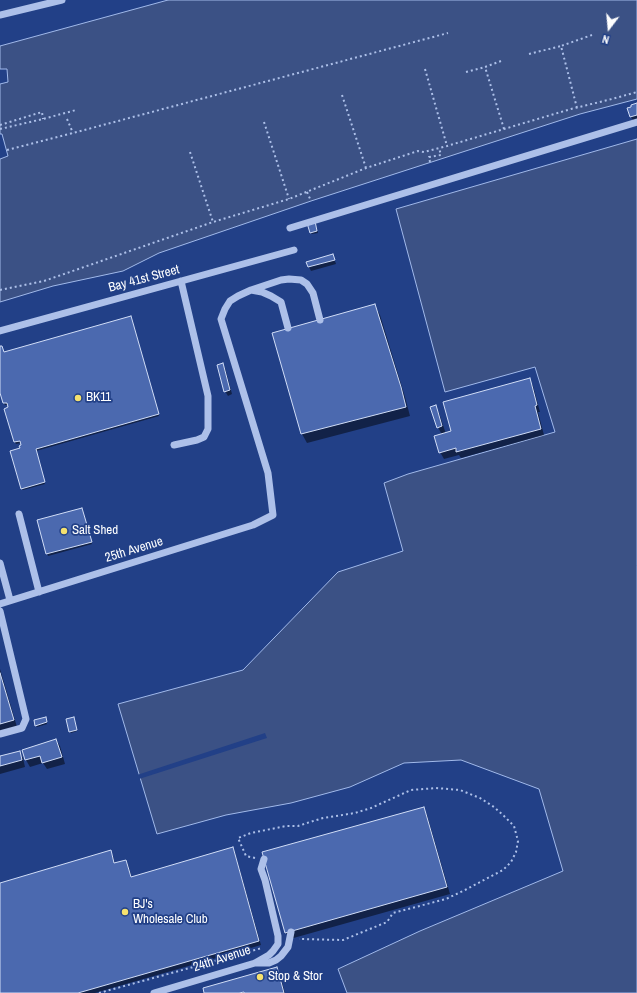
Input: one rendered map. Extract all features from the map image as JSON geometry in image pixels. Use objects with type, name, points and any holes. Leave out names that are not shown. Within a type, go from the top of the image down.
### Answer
[{"type":"street","points":[[0,15],[62,0]]},
{"type":"street","points":[[290,228],[637,122]]},
{"type":"street","name":"Bay 41st Street","points":[[0,331],[294,250]]},
{"type":"street","points":[[250,290],[289,278],[302,280],[307,284],[313,293],[320,320]]},
{"type":"street","points":[[174,445],[204,437],[208,429],[208,396],[181,281]]},
{"type":"street","points":[[250,290],[262,292],[281,302],[288,328]]},
{"type":"street","name":"25th Avenue","points":[[0,604],[253,525],[273,515],[268,473],[221,319],[230,301],[250,290]]},
{"type":"street","points":[[19,514],[39,592]]},
{"type":"street","points":[[0,563],[10,600]]},
{"type":"street","points":[[0,611],[26,719],[22,728],[0,734]]},
{"type":"street","name":"24th Avenue","points":[[154,993],[255,963],[273,951],[278,944],[278,936],[261,869],[264,859]]},
{"type":"street","points":[[255,963],[269,963],[281,956],[288,947],[291,932]]},
{"type":"path","points":[[7,150],[448,33]]},
{"type":"path","points":[[529,54],[592,36]]},
{"type":"path","points":[[561,46],[577,108]]},
{"type":"path","points":[[466,72],[501,61]]},
{"type":"path","points":[[485,67],[504,129]]},
{"type":"path","points":[[425,69],[447,146]]},
{"type":"path","points":[[0,290],[44,281],[213,222],[289,199],[366,168],[418,151],[424,152],[447,146],[571,109],[637,92]]},
{"type":"path","points":[[342,95],[366,168]]},
{"type":"path","points":[[0,129],[76,110]]},
{"type":"path","points":[[0,125],[42,112],[43,119]]},
{"type":"path","points":[[67,119],[73,133]]},
{"type":"path","points":[[264,122],[289,199]]},
{"type":"path","points":[[430,162],[429,157],[441,155],[439,148]]},
{"type":"path","points":[[190,152],[213,222]]},
{"type":"path","points":[[307,192],[311,202]]},
{"type":"path","points":[[264,859],[246,856],[238,838],[258,831],[286,826],[298,826],[323,818],[355,813],[371,808],[412,790],[436,788],[460,790],[480,798],[494,807],[514,826],[518,841],[516,852],[511,862],[503,870],[465,890],[446,899],[393,913],[387,922],[343,940],[294,939]]},
{"type":"path","points":[[99,993],[265,947]]},
{"type":"water","points":[[168,0],[637,0],[637,99],[580,114],[311,201],[159,253],[123,271],[53,286],[0,302],[0,159],[8,156],[2,134],[0,134],[0,84],[8,82],[7,69],[0,69],[0,46]]},
{"type":"water","points":[[637,139],[637,993],[347,993],[338,969],[420,931],[563,871],[539,789],[461,760],[404,763],[350,787],[291,803],[226,815],[157,834],[118,704],[243,670],[338,572],[403,551],[384,483],[408,474],[555,432],[535,367],[445,392],[396,209]]},
{"type":"pier","points":[[265,733],[267,738],[139,779],[137,775]]},
{"type":"building","points":[[637,103],[637,115],[630,117],[627,108]]},
{"type":"building","points":[[315,221],[317,231],[310,233],[307,223]]},
{"type":"building","points":[[333,254],[335,260],[308,267],[306,262]]},
{"type":"building","points":[[375,304],[406,407],[301,434],[272,333]]},
{"type":"building","name":"BK11","points":[[131,316],[159,414],[36,449],[45,482],[21,489],[10,451],[20,448],[19,446],[21,445],[20,441],[14,442],[4,409],[8,407],[7,403],[3,403],[0,393],[0,346],[2,346],[4,352]]},
{"type":"building","points":[[223,363],[230,390],[224,392],[217,365]]},
{"type":"building","points":[[530,378],[541,429],[456,452],[456,448],[439,453],[434,436],[451,431],[443,402]]},
{"type":"building","points":[[436,405],[442,426],[437,428],[430,407]]},
{"type":"building","name":"Salt Shed","points":[[82,508],[92,542],[46,554],[37,520]]},
{"type":"building","points":[[0,673],[14,720],[0,724]]},
{"type":"building","points":[[46,717],[47,722],[35,726],[34,720]]},
{"type":"building","points":[[74,717],[77,730],[69,732],[66,719]]},
{"type":"building","points":[[56,739],[62,757],[42,763],[40,756],[25,760],[22,750]]},
{"type":"building","points":[[20,751],[22,760],[0,766],[0,756]]},
{"type":"building","points":[[424,807],[447,887],[285,933],[262,852]]},
{"type":"building","name":"BJ's Wholesale Club","points":[[233,847],[259,941],[78,993],[0,993],[0,883],[111,850],[114,863],[126,860],[131,877]]},
{"type":"building","name":"Stop & Stor","points":[[277,967],[284,993],[204,993],[203,988]]},
{"type":"place","name":"BK11","points":[[78,398]]},
{"type":"place","name":"Salt Shed","points":[[64,531]]},
{"type":"place","name":"BJ's Wholesale Club","points":[[125,912]]},
{"type":"place","name":"Stop & Stor","points":[[260,977]]}]
